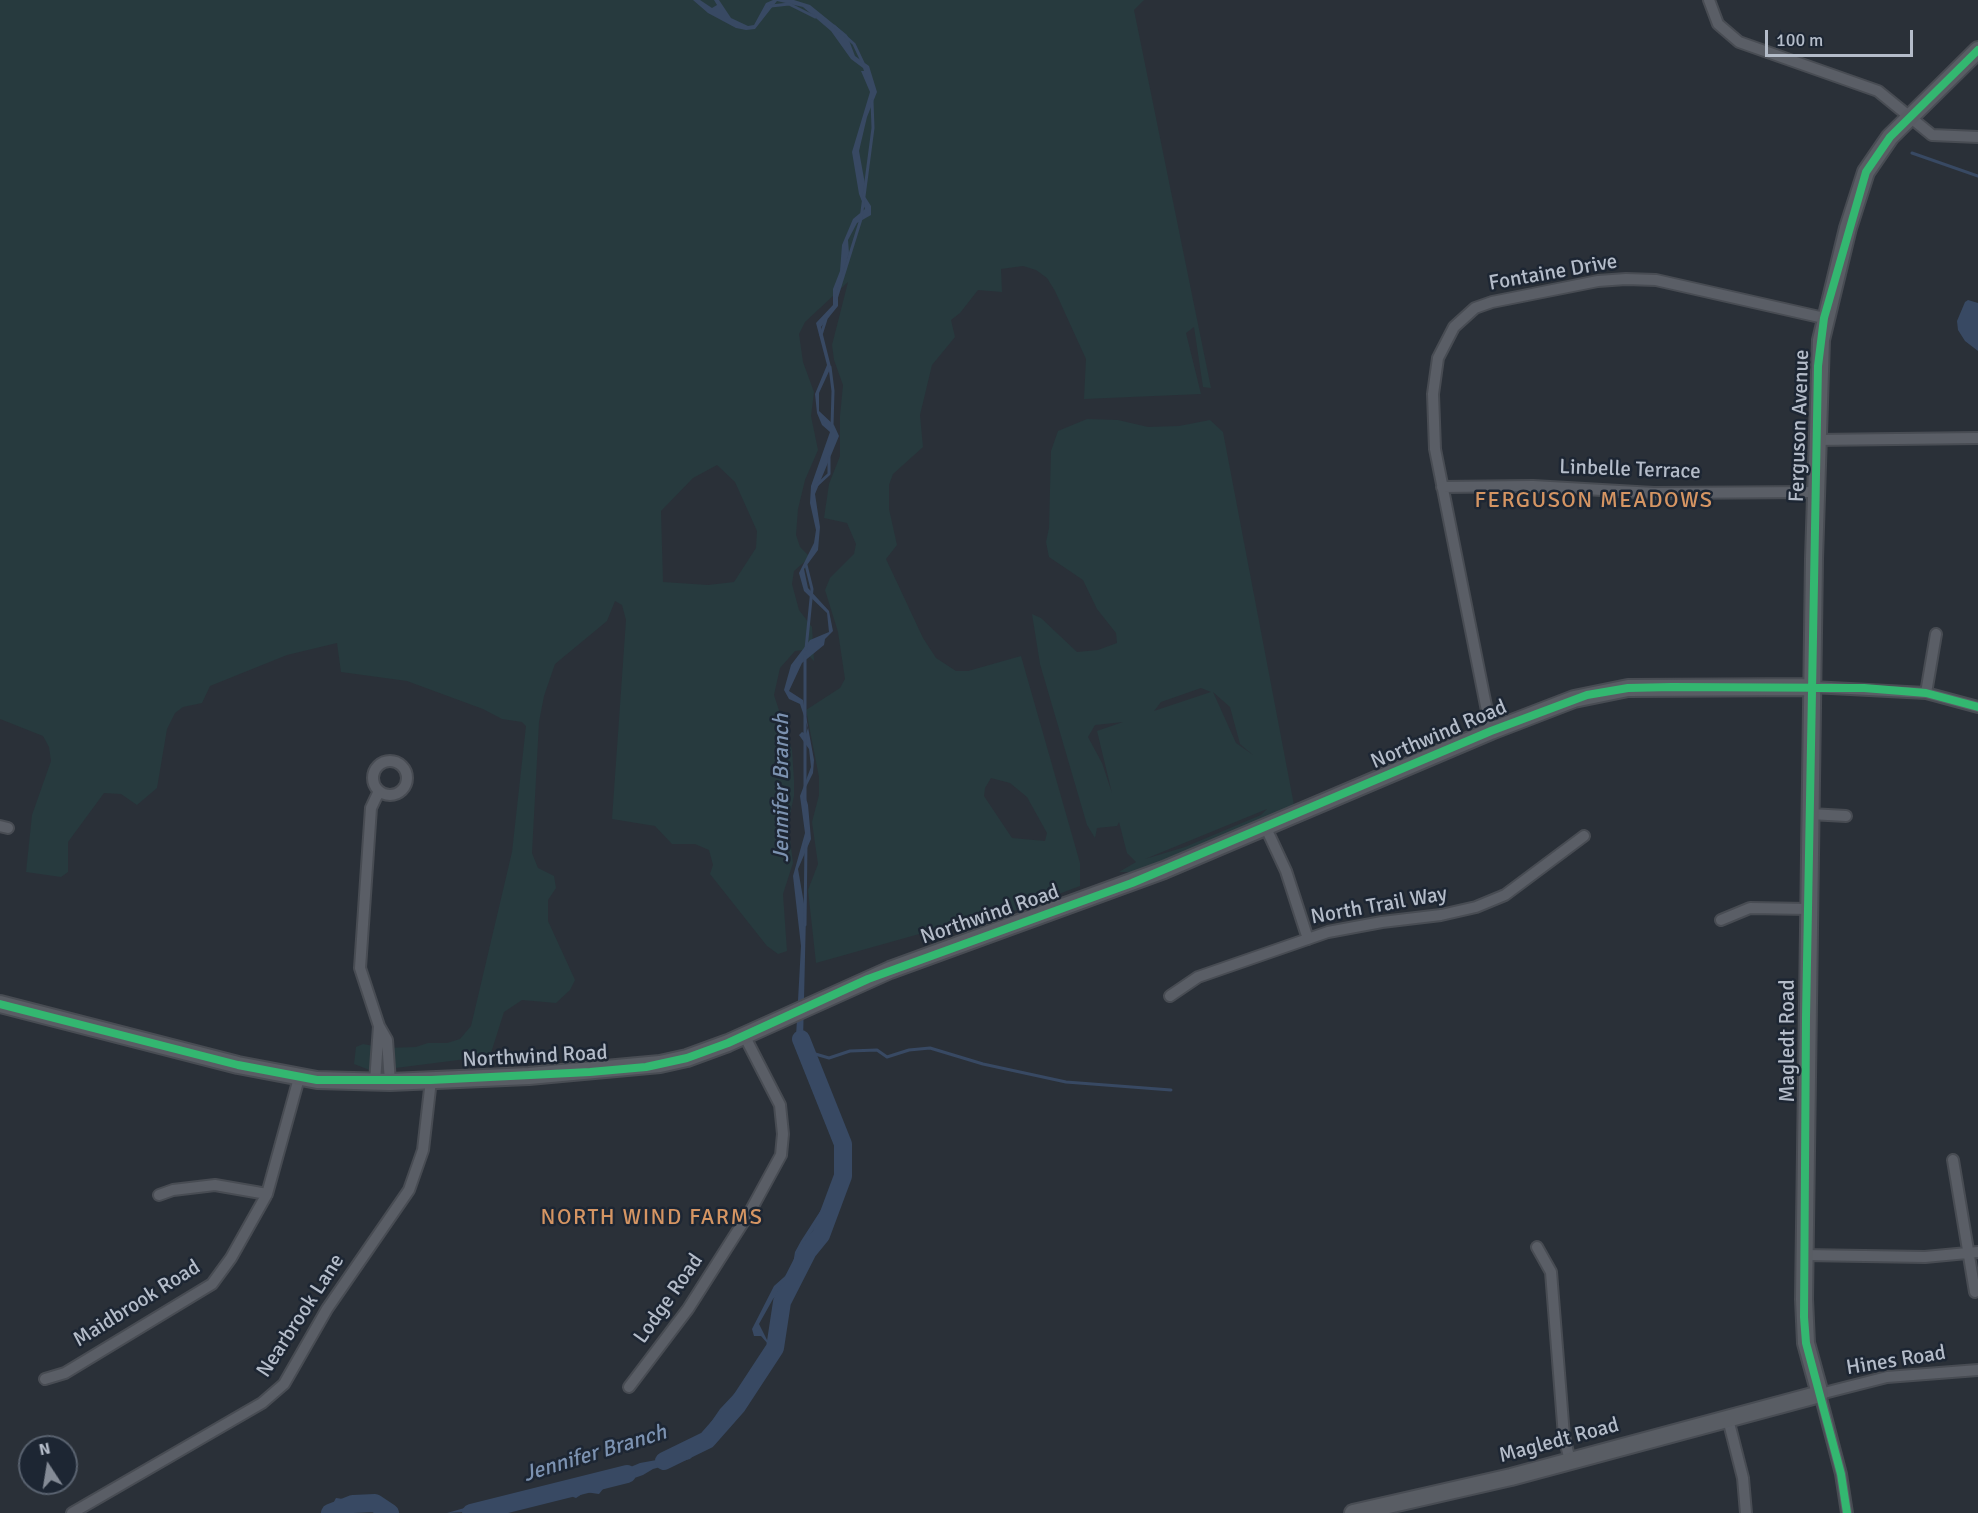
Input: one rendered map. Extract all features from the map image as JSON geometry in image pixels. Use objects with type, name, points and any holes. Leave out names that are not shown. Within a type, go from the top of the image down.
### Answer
[{"type":"street","points":[[1709,0],[1718,24],[1739,42],[1878,91],[1932,135],[1978,137]]},
{"type":"street","name":"Ferguson Avenue","points":[[1812,687],[1818,366],[1824,318],[1866,172],[1890,137],[1978,50]]},
{"type":"street","name":"Fontaine Drive","points":[[1491,731],[1435,449],[1433,420],[1438,358],[1454,327],[1475,308],[1514,296],[1626,279],[1656,280],[1824,318]]},
{"type":"street","points":[[1816,440],[1977,438]]},
{"type":"street","name":"Linbelle Terrace","points":[[1442,487],[1533,486],[1654,493],[1816,492]]},
{"type":"street","points":[[1926,693],[1936,634]]},
{"type":"street","name":"Northwind Road","points":[[0,1004],[238,1065],[299,1078],[383,1082],[631,1069],[687,1058],[915,960],[1111,891],[1266,828],[1491,731],[1574,699],[1615,690],[1672,687],[1812,687],[1926,693],[1978,707]]},
{"type":"street","name":"Magledt Road","points":[[1353,1513],[1570,1461],[1820,1394],[1805,1335],[1804,1255],[1812,687]]},
{"type":"street","points":[[379,791],[371,808],[360,968],[379,1026],[383,1082]]},
{"type":"street","points":[[1810,814],[1846,816]]},
{"type":"street","points":[[1266,828],[1286,871],[1308,939]]},
{"type":"street","name":"North Trail Way","points":[[1170,996],[1198,977],[1349,927],[1441,915],[1476,907],[1505,895],[1584,836]]},
{"type":"street","points":[[1721,920],[1750,908],[1808,909]]},
{"type":"street","name":"Lodge Road","points":[[629,1387],[688,1309],[751,1210],[781,1155],[783,1134],[780,1105],[744,1035]]},
{"type":"street","name":"Maidbrook Road","points":[[45,1379],[65,1373],[207,1288],[231,1258],[267,1194],[299,1078]]},
{"type":"street","name":"Nearbrook Lane","points":[[72,1513],[262,1403],[284,1384],[327,1309],[409,1191],[423,1150],[431,1080]]},
{"type":"street","points":[[1953,1160],[1973,1253],[1975,1292]]},
{"type":"street","points":[[159,1194],[215,1185],[267,1194]]},
{"type":"street","points":[[1537,1247],[1551,1272],[1564,1436],[1570,1461]]},
{"type":"street","points":[[1804,1255],[1925,1257],[1973,1253]]},
{"type":"street","name":"Hines Road","points":[[1820,1394],[1887,1377],[1978,1370]]},
{"type":"street","points":[[1820,1394],[1841,1474],[1847,1513]]},
{"type":"street","points":[[1728,1419],[1743,1478],[1746,1513]]},
{"type":"green space","points":[[0,0],[1144,0],[1134,10],[1211,388],[1203,387],[1194,327],[1186,333],[1201,394],[1084,399],[1086,359],[1047,278],[1036,270],[1023,266],[1001,269],[1002,292],[978,290],[960,313],[951,320],[955,337],[932,365],[920,415],[923,447],[893,474],[889,485],[889,509],[897,545],[886,559],[923,638],[936,658],[956,671],[968,671],[1021,656],[1080,863],[1080,886],[985,922],[937,929],[816,963],[808,890],[818,864],[812,822],[819,795],[819,777],[806,710],[840,688],[845,679],[838,632],[825,590],[830,578],[854,554],[856,544],[847,523],[824,518],[829,484],[840,456],[843,385],[834,360],[832,345],[848,282],[805,322],[799,334],[803,362],[814,392],[811,416],[818,450],[805,480],[798,509],[796,535],[800,547],[810,557],[794,571],[792,584],[799,610],[812,627],[814,661],[803,650],[795,651],[780,668],[774,695],[792,750],[794,780],[794,796],[788,824],[793,863],[783,894],[787,951],[778,954],[767,946],[710,874],[713,865],[709,850],[695,844],[672,844],[655,826],[612,819],[626,620],[622,605],[615,601],[607,621],[555,664],[544,696],[539,722],[532,853],[538,868],[554,876],[556,888],[548,900],[548,921],[575,980],[570,990],[556,1003],[522,1000],[504,1012],[490,1056],[372,1071],[354,1064],[356,1047],[363,1044],[384,1048],[447,1043],[460,1039],[471,1026],[512,852],[526,726],[522,722],[502,719],[483,709],[407,681],[341,672],[337,643],[287,655],[210,686],[202,703],[183,707],[175,713],[167,729],[157,788],[137,805],[121,794],[104,793],[68,842],[68,872],[61,877],[26,872],[32,815],[51,761],[49,747],[43,736],[0,719]],"holes":[[[717,465],[735,482],[757,531],[756,548],[734,582],[708,585],[663,582],[661,511],[693,478]],[[991,778],[1010,783],[1027,797],[1047,833],[1045,841],[1012,838],[984,796],[985,788]]]},
{"type":"green space","points":[[1087,419],[1118,420],[1148,427],[1179,426],[1210,420],[1223,432],[1294,805],[1224,840],[1163,860],[1139,872],[1119,872],[1136,862],[1127,853],[1119,822],[1117,826],[1097,828],[1095,838],[1087,825],[1040,664],[1032,614],[1041,618],[1077,652],[1098,650],[1117,643],[1116,633],[1097,609],[1083,580],[1049,557],[1046,542],[1049,528],[1051,451],[1058,431]],"holes":[[[1201,688],[1211,692],[1154,711],[1161,702]],[[1213,692],[1230,707],[1240,744],[1253,755],[1236,743]],[[1123,722],[1097,731],[1112,793],[1102,763],[1088,737],[1095,725]],[[1267,809],[1261,815],[1185,847],[1145,859]]]},
{"type":"water","name":"Jennifer Branch","points":[[693,0],[700,0],[712,8],[717,5],[714,0],[719,0],[731,18],[748,26],[754,25],[766,3],[773,0],[794,0],[810,5],[847,35],[855,56],[869,66],[877,92],[867,117],[859,151],[865,184],[864,195],[871,206],[871,215],[857,223],[848,240],[849,253],[838,293],[838,306],[821,327],[831,367],[819,393],[819,411],[834,425],[839,436],[815,494],[820,527],[818,550],[804,569],[808,588],[829,611],[833,631],[825,639],[824,645],[802,663],[789,691],[803,700],[814,760],[813,773],[804,791],[808,805],[811,839],[798,869],[806,915],[803,1041],[822,1102],[836,1117],[845,1138],[847,1155],[840,1185],[832,1205],[810,1235],[795,1276],[773,1299],[759,1324],[771,1348],[766,1371],[737,1394],[719,1417],[711,1437],[690,1459],[653,1469],[643,1475],[603,1489],[599,1494],[585,1492],[576,1498],[565,1494],[517,1509],[447,1513],[475,1505],[524,1500],[538,1494],[590,1484],[640,1463],[662,1459],[694,1447],[720,1409],[766,1360],[768,1344],[761,1336],[754,1336],[752,1329],[774,1286],[792,1270],[795,1252],[837,1185],[835,1169],[842,1138],[820,1105],[796,1037],[801,946],[793,876],[805,833],[800,796],[811,767],[809,749],[799,735],[802,732],[806,734],[808,728],[800,704],[789,699],[784,690],[791,665],[810,640],[829,632],[827,613],[804,591],[799,573],[814,543],[816,530],[810,503],[811,486],[830,432],[822,425],[817,413],[815,394],[827,365],[816,323],[833,305],[833,289],[840,271],[842,245],[853,219],[865,209],[859,194],[852,152],[870,92],[861,71],[864,71],[863,68],[851,59],[831,31],[803,7],[777,1],[755,29],[746,30],[736,28],[708,13]]},
{"type":"water","points":[[1968,300],[1978,303],[1978,351],[1965,341],[1958,330],[1957,321]]},
{"type":"water","points":[[365,1496],[378,1502],[389,1513],[382,1513],[376,1505],[365,1500],[341,1512],[328,1513],[336,1498],[350,1500]]},
{"type":"waterway","name":"Jennifer Branch","points":[[771,6],[789,4],[815,17]]},
{"type":"waterway","name":"Jennifer Branch","points":[[834,26],[854,44],[863,63]]},
{"type":"waterway","name":"Jennifer Branch","points":[[836,299],[861,219],[873,128],[872,101]]},
{"type":"waterway","points":[[1912,153],[1978,176]]},
{"type":"waterway","name":"Jennifer Branch","points":[[821,335],[826,319]]},
{"type":"waterway","name":"Jennifer Branch","points":[[830,367],[833,391],[832,426]]},
{"type":"waterway","name":"Jennifer Branch","points":[[816,486],[829,474],[829,457]]},
{"type":"waterway","name":"Jennifer Branch","points":[[806,565],[812,589],[806,649]]},
{"type":"waterway","name":"Jennifer Branch","points":[[805,656],[805,799]]},
{"type":"waterway","name":"Jennifer Branch","points":[[805,925],[806,842]]},
{"type":"waterway","name":"Jennifer Branch","points":[[664,1461],[707,1440],[737,1406],[775,1348],[782,1302],[808,1251],[821,1235],[843,1176],[843,1144],[801,1039]]},
{"type":"waterway","points":[[805,1051],[829,1058],[850,1051],[877,1050],[887,1057],[909,1050],[930,1048],[983,1064],[1066,1082],[1171,1090]]},
{"type":"waterway","name":"Jennifer Branch","points":[[471,1513],[627,1474]]},
{"type":"waterway","name":"Jennifer Branch","points":[[330,1513],[353,1504],[375,1503],[390,1513]]},
{"type":"cycle path","points":[[1847,1513],[1841,1474],[1806,1343],[1804,1317],[1806,1017],[1818,366],[1824,318],[1866,172],[1890,137],[1978,50]]},
{"type":"cycle path","points":[[0,1004],[238,1065],[317,1080],[431,1080],[646,1067],[687,1058],[728,1043],[868,979],[1132,883],[1491,731],[1587,695],[1628,688],[1864,688],[1926,693],[1978,707]]},
{"type":"district","name":"FERGUSON MEADOWS","points":[[1594,501]]},
{"type":"district","name":"NORTH WIND FARMS","points":[[652,1218]]}]
